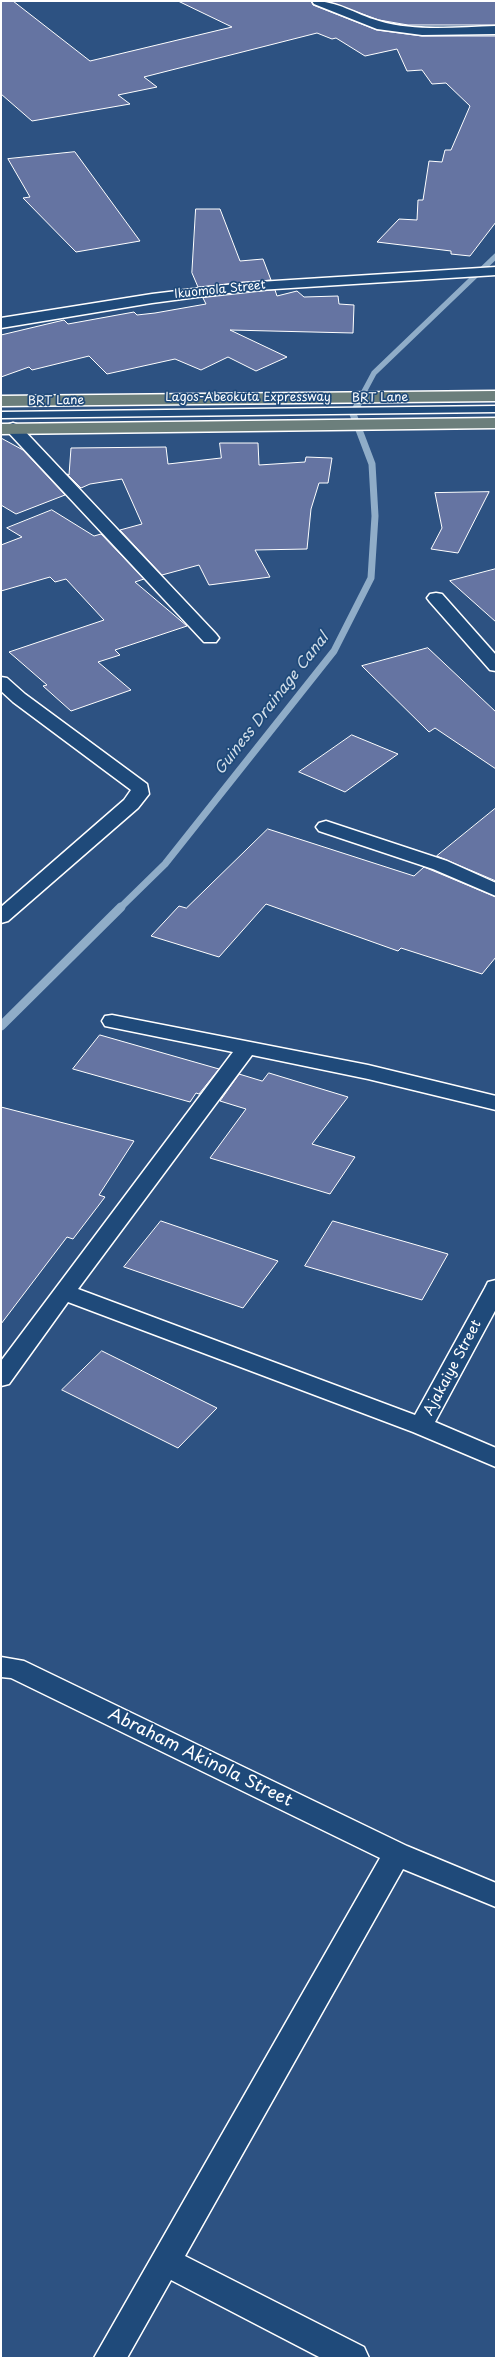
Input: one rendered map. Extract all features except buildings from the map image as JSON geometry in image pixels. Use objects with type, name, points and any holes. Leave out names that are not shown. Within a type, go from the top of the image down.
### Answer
[{"type":"highway","name":"Lagos-Abeokuta Expressway","points":[[1,401],[310,411],[402,410],[496,396]]},
{"type":"highway","name":"Lagos-Abeokuta Expressway","points":[[7,429],[310,411],[402,410],[496,423]]},
{"type":"street","points":[[318,1],[377,25],[422,31],[496,30]]},
{"type":"street","name":"Ikuomola Street","points":[[1,323],[151,298],[242,287],[338,279],[496,271]]},
{"type":"street","points":[[7,429],[210,638]]},
{"type":"street","points":[[436,598],[493,659]]},
{"type":"street","points":[[1,682],[19,698],[140,788],[140,794],[1,917]]},
{"type":"street","points":[[1,705],[19,698]]},
{"type":"street","points":[[326,828],[440,865],[496,890]]},
{"type":"street","points":[[112,1021],[368,1072],[496,1103]]},
{"type":"street","points":[[1,1378],[63,1292],[247,1048]]},
{"type":"street","name":"Ajakaiye Street","points":[[421,1426],[496,1288]]},
{"type":"street","points":[[63,1292],[421,1426],[496,1458]]},
{"type":"street","name":"Abraham Akinola Street","points":[[1,1667],[15,1668],[397,1854],[496,1895]]},
{"type":"street","points":[[110,2358],[397,1854]]},
{"type":"street","points":[[166,2262],[353,2358]]},
{"type":"lane","name":"BRT Lane","points":[[402,410],[496,409]]},
{"type":"lane","name":"BRT Lane","points":[[1,415],[310,411]]},
{"type":"waterway","name":"Guiness Drainage Canal","points":[[359,401],[374,373],[496,256]]},
{"type":"waterway","name":"Guiness Drainage Canal","points":[[120,908],[165,864],[334,651],[371,578],[375,516],[372,464],[353,414],[360,400]]},
{"type":"waterway","name":"Guiness Drainage Canal","points":[[1,1026],[121,907]]}]
